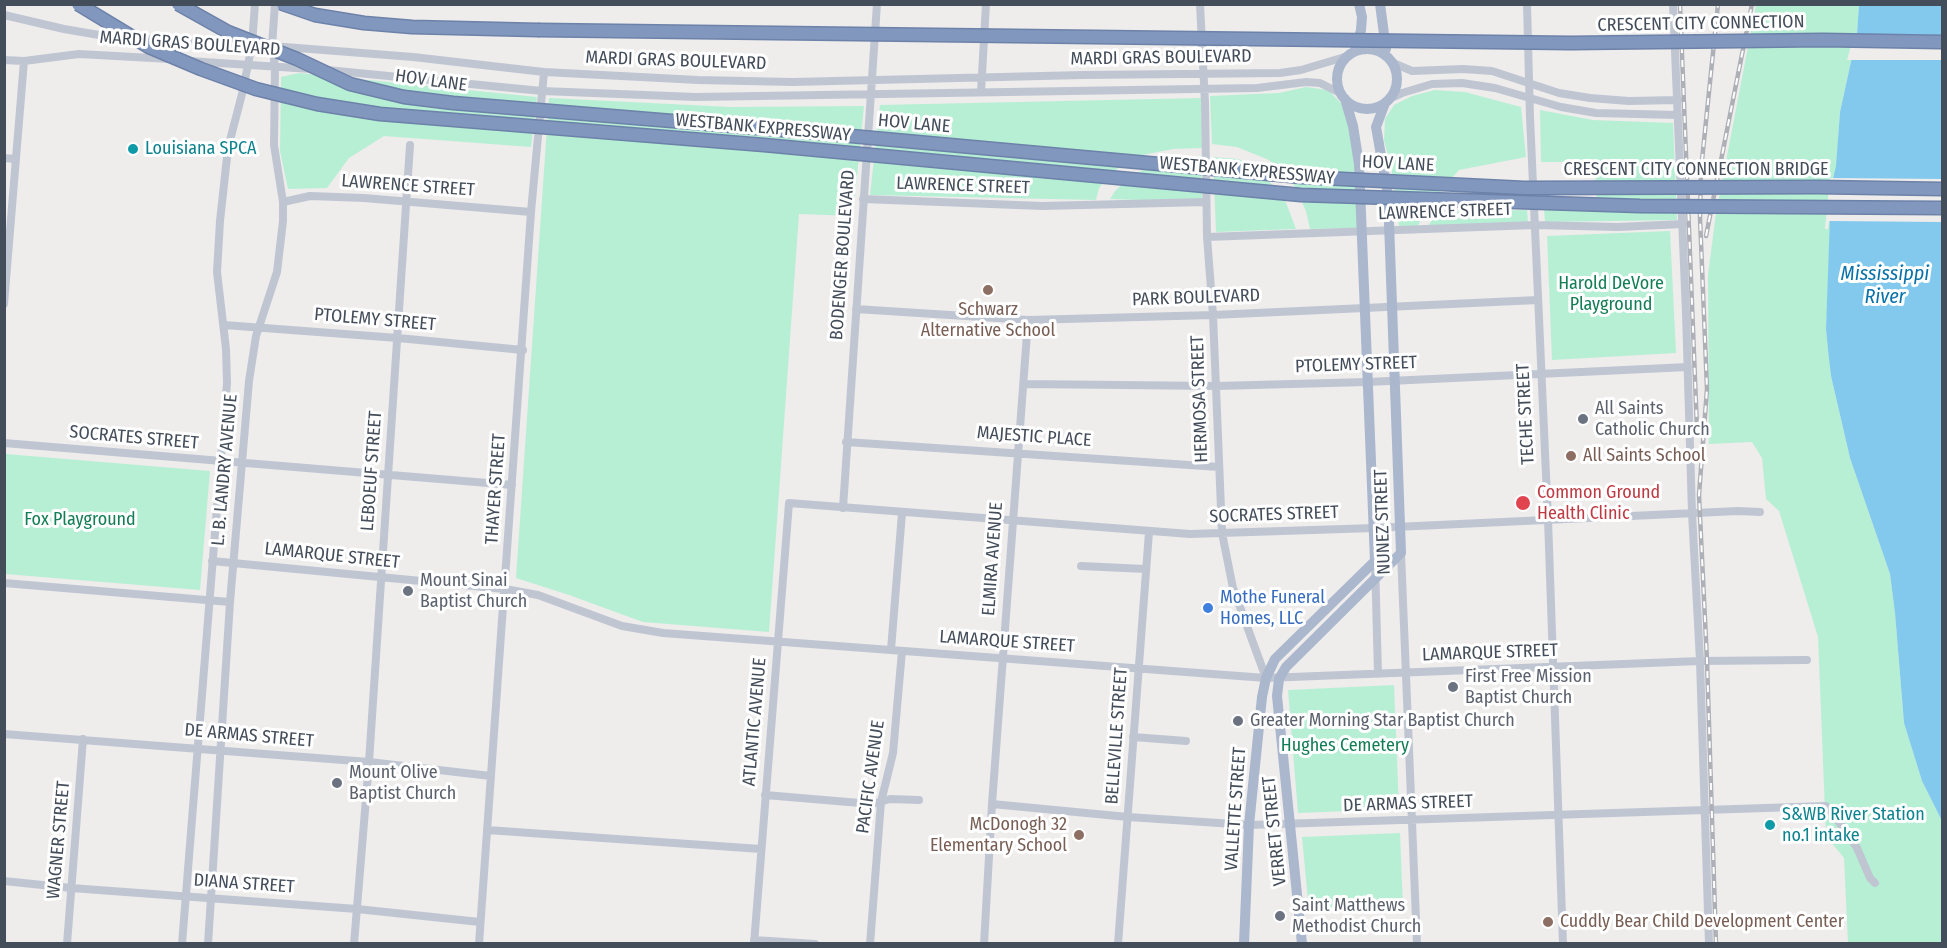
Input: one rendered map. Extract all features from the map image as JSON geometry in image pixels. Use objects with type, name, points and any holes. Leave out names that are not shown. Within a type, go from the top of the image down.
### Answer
[{"type":"highway","name":"WESTBANK EXPRESSWAY","points":[[78,4],[148,47],[201,69],[256,89],[317,104],[380,114],[764,145],[1301,195],[1466,202],[1942,208]]},
{"type":"highway","name":"HOV LANE","points":[[178,4],[228,32],[297,59],[350,84],[404,98],[1302,177],[1450,185]]},
{"type":"highway","name":"CRESCENT CITY CONNECTION","points":[[283,4],[315,15],[364,23],[412,27],[1461,42],[1822,40],[1942,42]]},
{"type":"highway","name":"CRESCENT CITY CONNECTION BRIDGE","points":[[1450,185],[1524,188],[1942,189]]},
{"type":"main road","points":[[1359,4],[1362,17],[1358,44],[1341,65],[1338,85],[1343,96],[1352,105],[1362,108],[1376,107],[1387,101],[1397,82],[1396,72],[1383,35],[1380,4]]},
{"type":"main road","points":[[1350,55],[1362,50],[1373,50],[1390,60]]},
{"type":"main road","name":"NUNEZ STREET","points":[[1343,96],[1353,126],[1358,152],[1375,561]]},
{"type":"main road","name":"NUNEZ STREET","points":[[1387,101],[1376,127],[1388,195],[1401,553]]},
{"type":"main road","points":[[1279,679],[1286,667],[1401,553]]},
{"type":"main road","points":[[1266,678],[1275,659],[1375,561]]},
{"type":"main road","name":"VALLETTE STREET","points":[[1244,944],[1250,825],[1262,697],[1266,678]]},
{"type":"main road","name":"VERRET STREET","points":[[1279,679],[1277,696],[1302,944]]},
{"type":"street","name":"L. B. LANDRY AVENUE","points":[[182,944],[227,383],[218,272],[224,176],[228,148],[249,64],[255,4]]},
{"type":"street","name":"L. B. LANDRY AVENUE","points":[[208,944],[230,602],[249,381],[258,327],[277,272],[282,243],[283,202],[274,145],[272,46],[275,4]]},
{"type":"street","name":"BODENGER BOULEVARD","points":[[843,508],[877,4]]},
{"type":"street","points":[[981,92],[986,4]]},
{"type":"street","name":"HERMOSA STREET","points":[[1200,4],[1207,237],[1213,315],[1222,533],[1233,588],[1266,678]]},
{"type":"street","name":"TECHE STREET","points":[[1527,4],[1563,944]]},
{"type":"street","points":[[1673,4],[1692,513],[1700,660],[1709,944]]},
{"type":"street","name":"MARDI GRAS BOULEVARD","points":[[4,15],[99,35],[413,57],[544,72],[698,80],[793,82],[1280,73],[1330,63],[1350,55]]},
{"type":"street","name":"MARDI GRAS BOULEVARD","points":[[4,60],[24,61],[79,54],[249,64],[542,90],[696,97],[1204,87],[1257,88],[1314,82],[1343,96]]},
{"type":"street","points":[[1390,60],[1412,71],[1486,70],[1559,93],[1590,98],[1629,101],[1678,100]]},
{"type":"street","points":[[4,304],[24,61]]},
{"type":"street","name":"THAYER STREET","points":[[479,944],[531,212],[544,72]]},
{"type":"street","points":[[1387,101],[1417,87],[1462,83],[1495,88],[1561,107],[1596,113],[1678,115]]},
{"type":"street","name":"LEBOEUF STREET","points":[[354,944],[369,762],[410,145]]},
{"type":"street","points":[[4,158],[15,159]]},
{"type":"street","name":"LAWRENCE STREET","points":[[283,202],[310,196],[364,198],[531,212]]},
{"type":"street","name":"LAWRENCE STREET","points":[[863,199],[1042,206],[1206,202]]},
{"type":"street","name":"LAWRENCE STREET","points":[[1207,237],[1535,225],[1618,227],[1683,224]]},
{"type":"street","name":"PARK BOULEVARD","points":[[856,309],[1029,320],[1213,315],[1538,300]]},
{"type":"street","name":"ELMIRA AVENUE","points":[[984,944],[1012,519],[1029,320]]},
{"type":"street","name":"PTOLEMY STREET","points":[[224,325],[523,350]]},
{"type":"street","name":"PTOLEMY STREET","points":[[1024,384],[1216,386],[1368,382],[1688,367]]},
{"type":"street","name":"MAJESTIC PLACE","points":[[846,442],[1219,467]]},
{"type":"street","name":"SOCRATES STREET","points":[[4,443],[512,485]]},
{"type":"street","name":"SOCRATES STREET","points":[[789,503],[1190,534],[1400,527],[1738,511],[1760,512]]},
{"type":"street","name":"ATLANTIC AVENUE","points":[[754,942],[789,503]]},
{"type":"street","points":[[891,650],[902,513]]},
{"type":"street","name":"BELLEVILLE STREET","points":[[1118,944],[1149,532]]},
{"type":"street","name":"NUNEZ STREET","points":[[1401,553],[1404,673],[1417,944]]},
{"type":"street","name":"LAMARQUE STREET","points":[[212,561],[505,589],[554,600],[622,626],[663,633],[1279,679],[1700,660],[1807,660]]},
{"type":"street","name":"NUNEZ STREET","points":[[1375,561],[1378,674]]},
{"type":"street","points":[[1081,566],[1146,569]]},
{"type":"street","points":[[4,583],[230,602]]},
{"type":"street","name":"PACIFIC AVENUE","points":[[870,944],[881,802],[893,753],[902,651]]},
{"type":"street","name":"DE ARMAS STREET","points":[[4,734],[369,762],[491,776]]},
{"type":"street","points":[[1133,737],[1186,741]]},
{"type":"street","name":"WAGNER STREET","points":[[67,944],[83,739]]},
{"type":"street","points":[[765,795],[872,804],[890,799],[919,800]]},
{"type":"street","name":"DE ARMAS STREET","points":[[992,804],[1128,817],[1250,825],[1826,806],[1857,848],[1870,878],[1875,883]]},
{"type":"street","points":[[487,830],[761,849]]},
{"type":"street","name":"DIANA STREET","points":[[4,881],[357,909],[480,922]]},
{"type":"street","points":[[754,942],[815,944]]},
{"type":"green space","points":[[1756,5],[1859,5],[1857,34],[1840,112],[1826,329],[1831,376],[1850,458],[1890,574],[1904,723],[1922,781],[1942,821],[1942,943],[1848,943],[1844,858],[1826,836],[1818,637],[1779,511],[1766,499],[1762,458],[1752,442],[1709,444],[1708,275],[1716,213]]},
{"type":"green space","points":[[299,73],[537,97],[531,147],[384,136],[349,158],[327,188],[288,189],[280,151],[281,77]]},
{"type":"green space","points":[[1306,87],[1328,90],[1341,103],[1349,127],[1354,159],[1357,228],[1310,229],[1306,211],[1295,186],[1269,160],[1237,147],[1212,144],[1210,96],[1279,93]]},
{"type":"green space","points":[[1435,90],[1465,92],[1521,107],[1526,157],[1459,170],[1426,208],[1418,226],[1399,226],[1391,165],[1384,141],[1385,119],[1394,105],[1412,96]]},
{"type":"green space","points":[[549,98],[731,107],[864,106],[853,216],[799,214],[769,632],[643,622],[516,578]]},
{"type":"green space","points":[[1201,98],[1202,148],[1173,149],[1137,156],[1114,171],[1099,188],[1096,200],[870,195],[880,105]]},
{"type":"green space","points":[[1540,110],[1593,120],[1673,123],[1677,220],[1545,222],[1544,209],[1597,209],[1595,162],[1541,162]]},
{"type":"green space","points":[[1201,156],[1202,202],[1110,199],[1133,174],[1171,160]]},
{"type":"green space","points":[[1213,157],[1238,159],[1256,166],[1285,200],[1296,229],[1216,232]]},
{"type":"green space","points":[[1527,210],[1528,222],[1428,226],[1438,212]]},
{"type":"green space","name":"Harold DeVore Playground","points":[[1670,231],[1676,353],[1552,360],[1547,236]]},
{"type":"green space","name":"Fox Playground","points":[[6,454],[210,471],[200,590],[5,574]]},
{"type":"green space","name":"Hughes Cemetery","points":[[1394,685],[1399,809],[1298,813],[1288,690]]},
{"type":"green space","points":[[1400,833],[1403,908],[1309,911],[1302,837]]},
{"type":"water","name":"Mississippi River","points":[[1859,5],[1942,5],[1942,821],[1922,781],[1904,723],[1890,574],[1850,458],[1831,376],[1828,350],[1826,329],[1831,188],[1836,166],[1840,112],[1857,34]]},
{"type":"pier","points":[[1854,35],[1942,35],[1942,60],[1847,60]]},
{"type":"pier","points":[[1830,178],[1942,179],[1942,222],[1829,221],[1828,229],[1825,229]]},
{"type":"railway","points":[[1680,4],[1697,429]]},
{"type":"railway","points":[[1716,944],[1699,495],[1707,389],[1700,218],[1701,170],[1718,4]]},
{"type":"railway","points":[[1706,236],[1752,4]]},
{"type":"place","name":"Louisiana SPCA","points":[[133,149]]},
{"type":"place","name":"Schwarz Alternative School","points":[[988,290]]},
{"type":"place","name":"All Saints Catholic Church","points":[[1583,419]]},
{"type":"place","name":"All Saints School","points":[[1571,456]]},
{"type":"place","name":"Common Ground Health Clinic","points":[[1523,503]]},
{"type":"place","name":"Mount Sinai Baptist Church","points":[[408,591]]},
{"type":"place","name":"Mothe Funeral Homes, LLC","points":[[1208,608]]},
{"type":"place","name":"First Free Mission Baptist Church","points":[[1453,687]]},
{"type":"place","name":"Greater Morning Star Baptist Church","points":[[1238,721]]},
{"type":"place","name":"Mount Olive Baptist Church","points":[[337,783]]},
{"type":"place","name":"S&WB River Station no.1 intake","points":[[1770,825]]},
{"type":"place","name":"McDonogh 32 Elementary School","points":[[1079,835]]},
{"type":"place","name":"Saint Matthews Methodist Church","points":[[1280,916]]},
{"type":"place","name":"Cuddly Bear Child Development Center","points":[[1548,922]]}]
